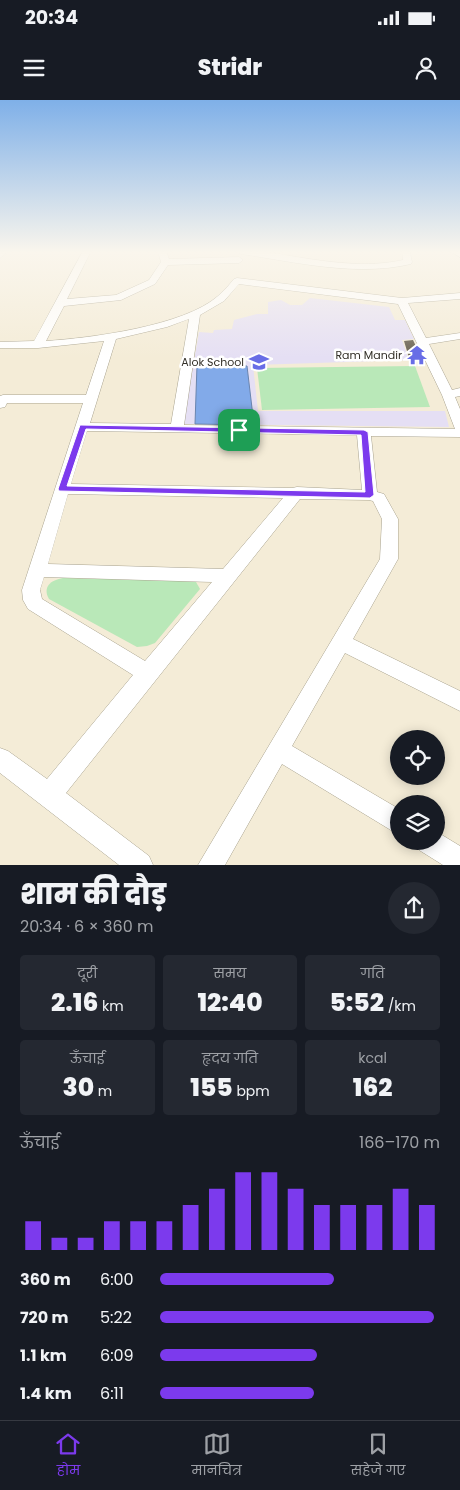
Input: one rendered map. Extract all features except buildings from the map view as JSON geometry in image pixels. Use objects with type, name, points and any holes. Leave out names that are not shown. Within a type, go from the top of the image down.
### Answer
[{"type":"street","points":[[38,345],[68,287]]},
{"type":"street","points":[[60,303],[118,298],[142,287]]},
{"type":"street","points":[[0,345],[38,345],[150,329],[195,313],[226,294],[229,287]]},
{"type":"street","points":[[339,287],[402,301],[460,296]]},
{"type":"street","points":[[402,301],[422,342],[454,394],[460,426]]},
{"type":"street","points":[[177,428],[195,313]]},
{"type":"street","points":[[111,336],[36,570],[30,595],[35,604],[148,673]]},
{"type":"street","points":[[422,342],[460,336]]},
{"type":"street","points":[[1,401],[92,399]]},
{"type":"street","points":[[83,427],[460,433]]},
{"type":"street","points":[[364,432],[370,495]]},
{"type":"street","points":[[62,489],[297,492],[370,495],[379,498],[390,519],[389,559],[210,865]]},
{"type":"street","points":[[49,795],[297,492]]},
{"type":"street","points":[[36,570],[228,576]]},
{"type":"street","points":[[341,642],[460,701]]},
{"type":"street","points":[[279,750],[390,818]]},
{"type":"street","points":[[0,759],[140,865]]},
{"type":"street","points":[[442,850],[460,861]]},
{"type":"shaded area","name":"Alok School","points":[[310,298],[389,307],[395,320],[405,320],[414,339],[402,340],[409,360],[253,365],[258,411],[445,411],[449,427],[183,424],[199,332],[213,333],[214,330],[232,329],[234,320],[257,314],[268,314],[268,302],[281,300],[290,305],[302,305]]},
{"type":"green space","points":[[415,366],[430,407],[262,410],[257,368]]},
{"type":"green space","points":[[63,578],[192,581],[196,582],[200,589],[155,643],[137,647],[49,599],[47,588],[51,582]]},
{"type":"water","points":[[197,365],[247,366],[254,425],[195,424]]},
{"type":"place","name":"Ram Mandir","points":[[417,355]]},
{"type":"place","name":"Alok School","points":[[259,362]]},
{"type":"route","points":[[83,427],[239,430],[364,432],[370,495],[297,492],[62,489],[83,427]]}]
